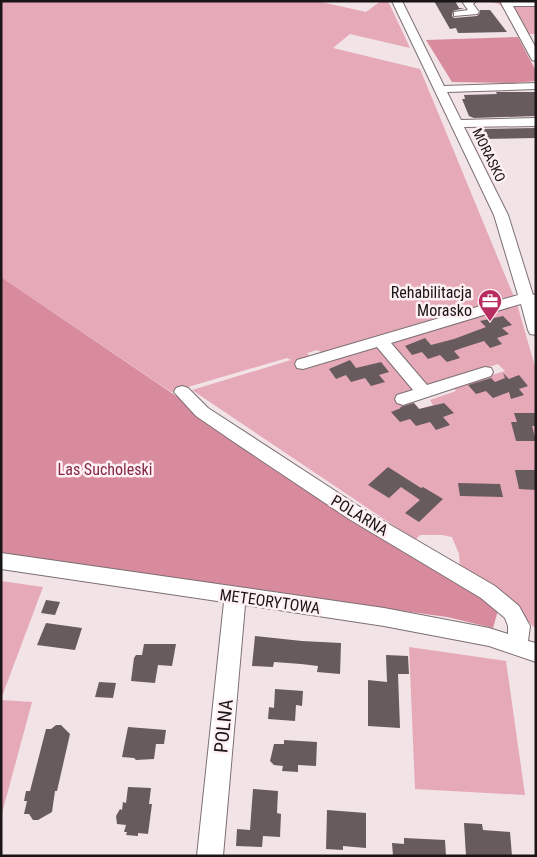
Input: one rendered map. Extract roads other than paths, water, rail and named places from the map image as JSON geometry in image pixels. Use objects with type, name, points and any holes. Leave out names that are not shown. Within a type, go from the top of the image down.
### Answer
[{"type":"street","name":"MORASKO","points":[[397,1],[501,214],[531,299],[536,330]]},
{"type":"street","points":[[457,14],[474,12],[468,3],[471,1]]},
{"type":"street","points":[[536,3],[506,3],[517,19],[523,36],[536,58]]},
{"type":"street","points":[[440,89],[536,86]]},
{"type":"street","points":[[457,124],[536,122]]},
{"type":"street","points":[[303,364],[516,300],[531,299]]},
{"type":"street","points":[[380,341],[424,392]]},
{"type":"street","points":[[403,399],[486,372]]},
{"type":"street","name":"POLARNA","points":[[182,392],[202,412],[245,442],[356,514],[488,592],[512,612],[519,626],[526,650]]},
{"type":"street","name":"METEORYTOWA","points":[[1,561],[402,620],[489,637],[526,650]]},
{"type":"street","name":"POLNA","points":[[210,856],[236,596]]},
{"type":"place","name":"Rehabilitacja Morasko","points":[[490,322]]},
{"type":"park label","name":"Las Sucholeski","points":[[105,469]]}]
